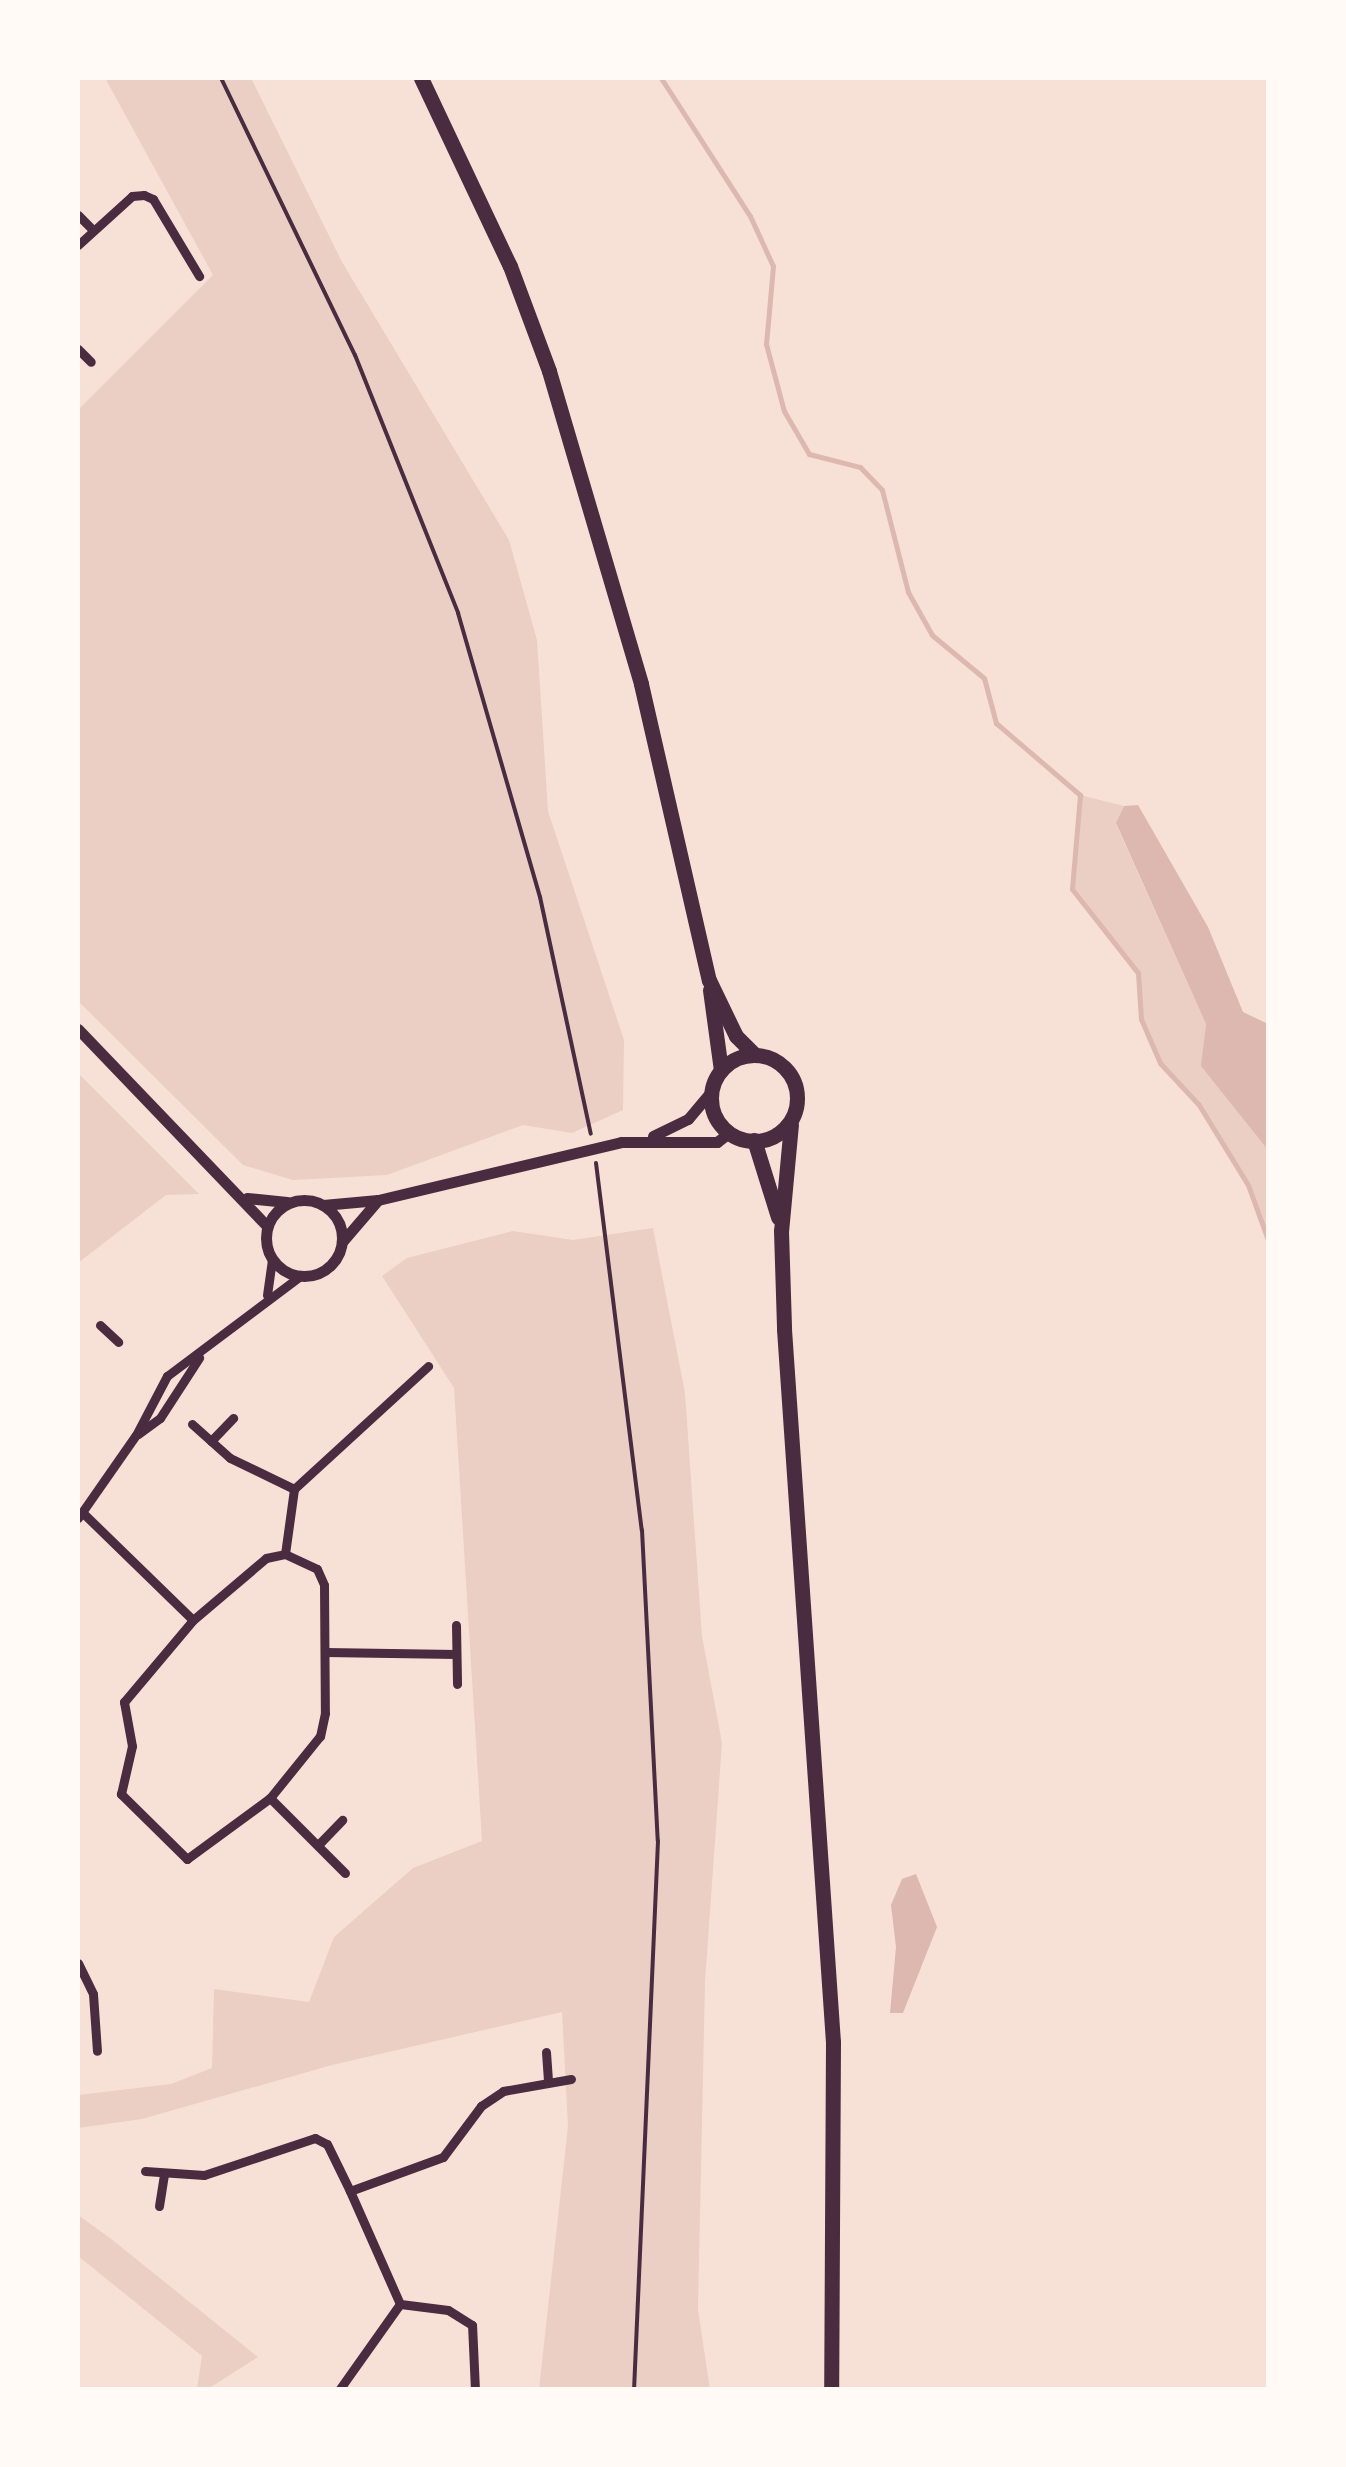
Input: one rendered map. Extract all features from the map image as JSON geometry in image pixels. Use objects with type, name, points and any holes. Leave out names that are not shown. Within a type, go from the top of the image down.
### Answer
[{"type":"highway","points":[[421,78],[510,266],[548,371],[641,684],[709,980],[721,1070],[709,1094],[729,1133],[754,1140],[791,1124]]},
{"type":"highway","points":[[709,980],[736,1036],[755,1056],[777,1061],[796,1084],[780,1230],[833,2042],[831,2390]]},
{"type":"highway","points":[[721,1070],[755,1056]]},
{"type":"highway","points":[[754,1140],[780,1230]]},
{"type":"street","points":[[78,244],[132,196],[153,199],[199,276]]},
{"type":"street","points":[[78,215],[93,230]]},
{"type":"street","points":[[78,349],[90,362]]},
{"type":"street","points":[[78,1029],[247,1198],[268,1226],[272,1259],[267,1295]]},
{"type":"street","points":[[650,1138],[688,1119],[709,1094]]},
{"type":"street","points":[[247,1198],[323,1205],[378,1200],[567,1152],[650,1138],[717,1142],[729,1133]]},
{"type":"street","points":[[193,1620],[80,1516],[136,1436],[167,1376],[200,1356],[267,1295],[332,1264],[342,1242],[378,1200]]},
{"type":"street","points":[[268,1226],[290,1202]]},
{"type":"street","points":[[323,1205],[338,1220],[342,1242]]},
{"type":"street","points":[[272,1259],[300,1276]]},
{"type":"street","points":[[100,1325],[118,1342]]},
{"type":"street","points":[[136,1436],[160,1418],[200,1356]]},
{"type":"street","points":[[285,1554],[294,1489],[428,1366]]},
{"type":"street","points":[[211,1442],[233,1418]]},
{"type":"street","points":[[192,1424],[211,1442],[294,1489]]},
{"type":"street","points":[[285,1554],[317,1569],[325,1652],[320,1736],[270,1798],[187,1859],[121,1794],[132,1746],[124,1702],[193,1620],[266,1558],[285,1554]]},
{"type":"street","points":[[456,1625],[457,1684]]},
{"type":"street","points":[[325,1652],[456,1654]]},
{"type":"street","points":[[270,1798],[345,1873]]},
{"type":"street","points":[[318,1845],[342,1820]]},
{"type":"street","points":[[78,1964],[94,1994],[97,2050]]},
{"type":"street","points":[[546,2052],[548,2080]]},
{"type":"street","points":[[350,2191],[444,2157],[494,2096],[548,2080],[572,2079]]},
{"type":"street","points":[[145,2171],[204,2174],[315,2138],[335,2156],[376,2263],[398,2288],[400,2304],[339,2390]]},
{"type":"street","points":[[158,2206],[164,2174]]},
{"type":"street","points":[[400,2304],[448,2310],[472,2325],[475,2390]]},
{"type":"path","points":[[221,78],[355,355],[458,614],[540,897],[586,1105],[612,1259],[654,1692],[658,1841],[634,2390]]},
{"type":"shaded area","points":[[105,78],[251,78],[342,262],[509,540],[537,640],[548,811],[624,1040],[623,1110],[572,1133],[523,1125],[387,1175],[293,1180],[243,1165],[78,1001],[78,410],[213,275]]},
{"type":"shaded area","points":[[1080,795],[1124,806],[1116,824],[1206,1024],[1202,1066],[1268,1150],[1268,1240],[1248,1185],[1199,1105],[1160,1063],[1141,1019],[1138,973],[1072,889]]},
{"type":"shaded area","points":[[1138,805],[1208,927],[1243,1012],[1268,1024],[1268,1150],[1201,1066],[1206,1024],[1116,823],[1124,806]]},
{"type":"shaded area","points":[[78,1073],[199,1194],[166,1195],[78,1263]]},
{"type":"shaded area","points":[[653,1228],[685,1393],[702,1636],[722,1743],[705,1982],[698,2310],[710,2389],[539,2389],[568,2126],[562,2012],[332,2065],[142,2119],[78,2128],[78,2095],[171,2084],[212,2068],[214,1989],[309,2002],[334,1937],[413,1868],[482,1841],[454,1388],[382,1276],[407,1258],[513,1231],[573,1240]]},
{"type":"shaded area","points":[[916,1874],[937,1927],[903,2013],[890,2013],[896,1947],[891,1905],[902,1879]]},
{"type":"shaded area","points":[[78,2215],[258,2357],[208,2389],[197,2389],[202,2356],[78,2256]]},
{"type":"waterway","points":[[661,78],[750,216],[773,266],[766,344],[784,411],[809,454],[860,467],[882,490],[908,592],[932,635],[984,678],[996,723],[1080,795],[1072,889],[1138,973],[1141,1019],[1160,1063],[1199,1105],[1248,1185],[1268,1240]]}]
